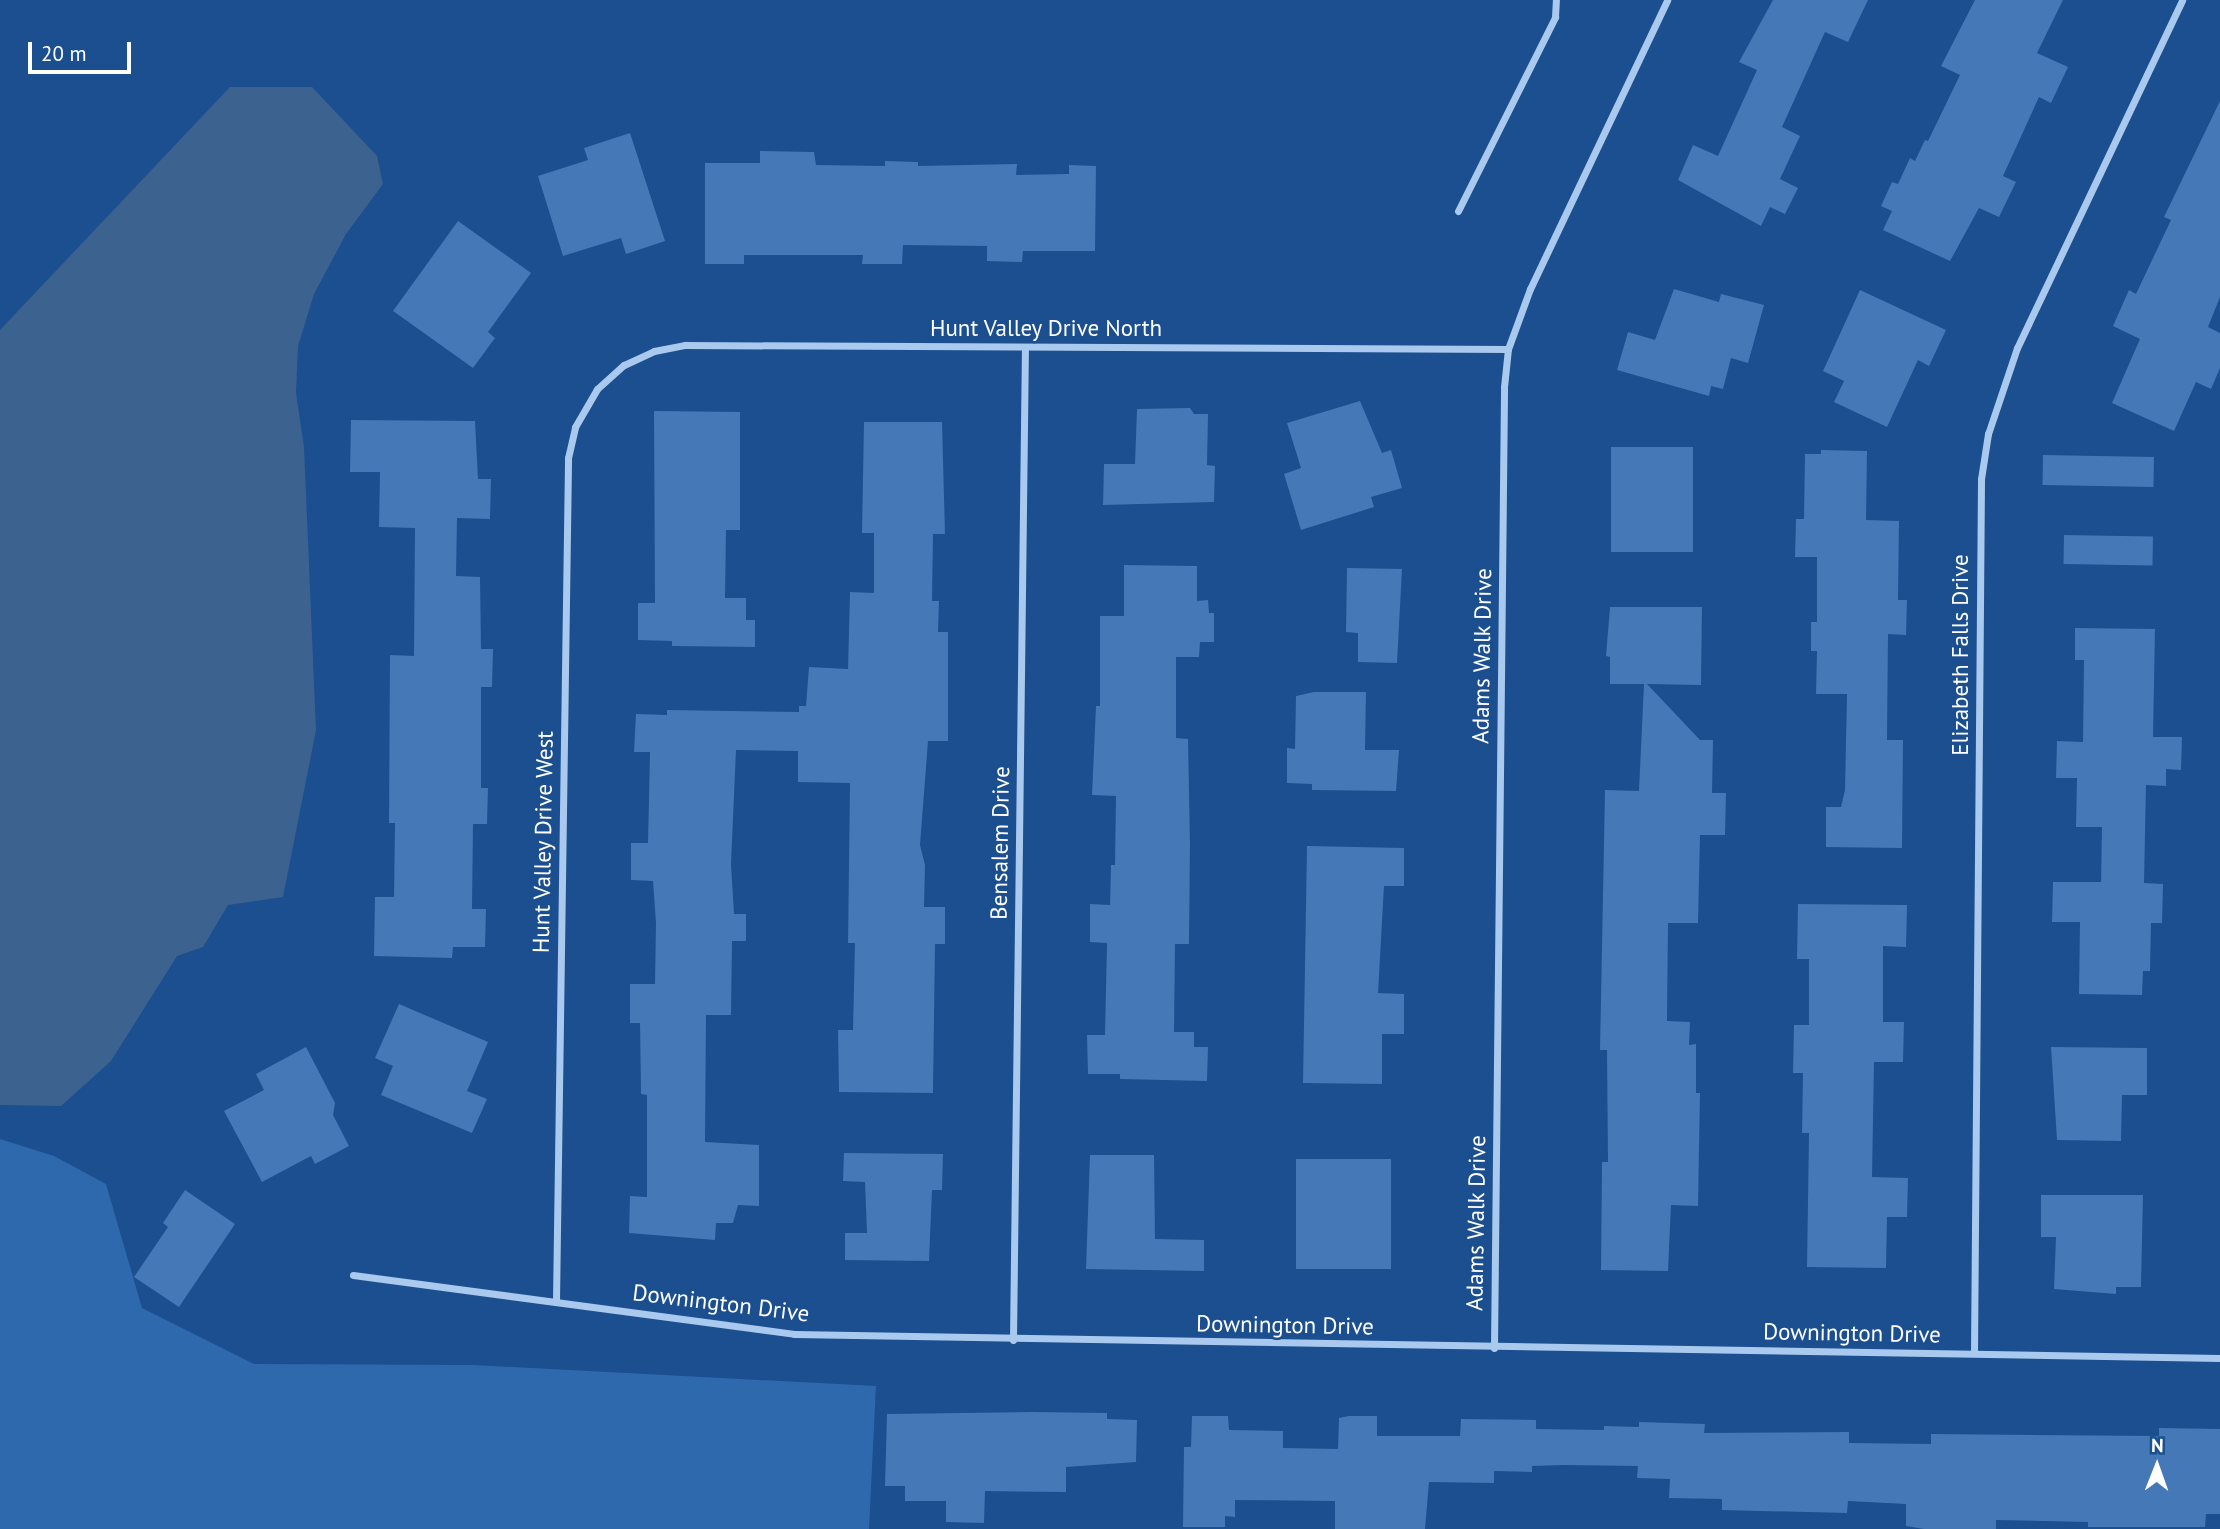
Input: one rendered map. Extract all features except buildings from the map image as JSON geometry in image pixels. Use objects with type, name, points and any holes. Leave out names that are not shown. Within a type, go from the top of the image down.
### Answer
[{"type":"street","points":[[1458,211],[1555,17],[1556,0]]},
{"type":"street","name":"Adams Walk Drive","points":[[1494,1348],[1504,387],[1508,349],[1530,289],[1667,0]]},
{"type":"street","name":"Elizabeth Falls Drive","points":[[1974,1353],[1981,479],[1986,445],[1999,390],[2017,348],[2182,0]]},
{"type":"street","name":"Hunt Valley Drive North","points":[[597,389],[624,365],[654,351],[685,345],[1508,349]]},
{"type":"street","name":"Bensalem Drive","points":[[1013,1340],[1025,347]]},
{"type":"street","name":"Hunt Valley Drive West","points":[[556,1301],[568,458],[575,427],[597,389]]},
{"type":"street","name":"Downington Drive","points":[[353,1275],[794,1334],[1013,1340],[2220,1358]]},
{"type":"shaded area","points":[[230,87],[312,87],[377,156],[383,184],[346,234],[314,294],[298,346],[296,393],[304,447],[316,730],[283,897],[228,905],[203,947],[177,956],[111,1061],[61,1106],[0,1105],[0,330]]},
{"type":"shaded area","points":[[0,1139],[54,1156],[106,1184],[142,1308],[254,1364],[473,1365],[876,1386],[869,1529],[0,1529]]}]
